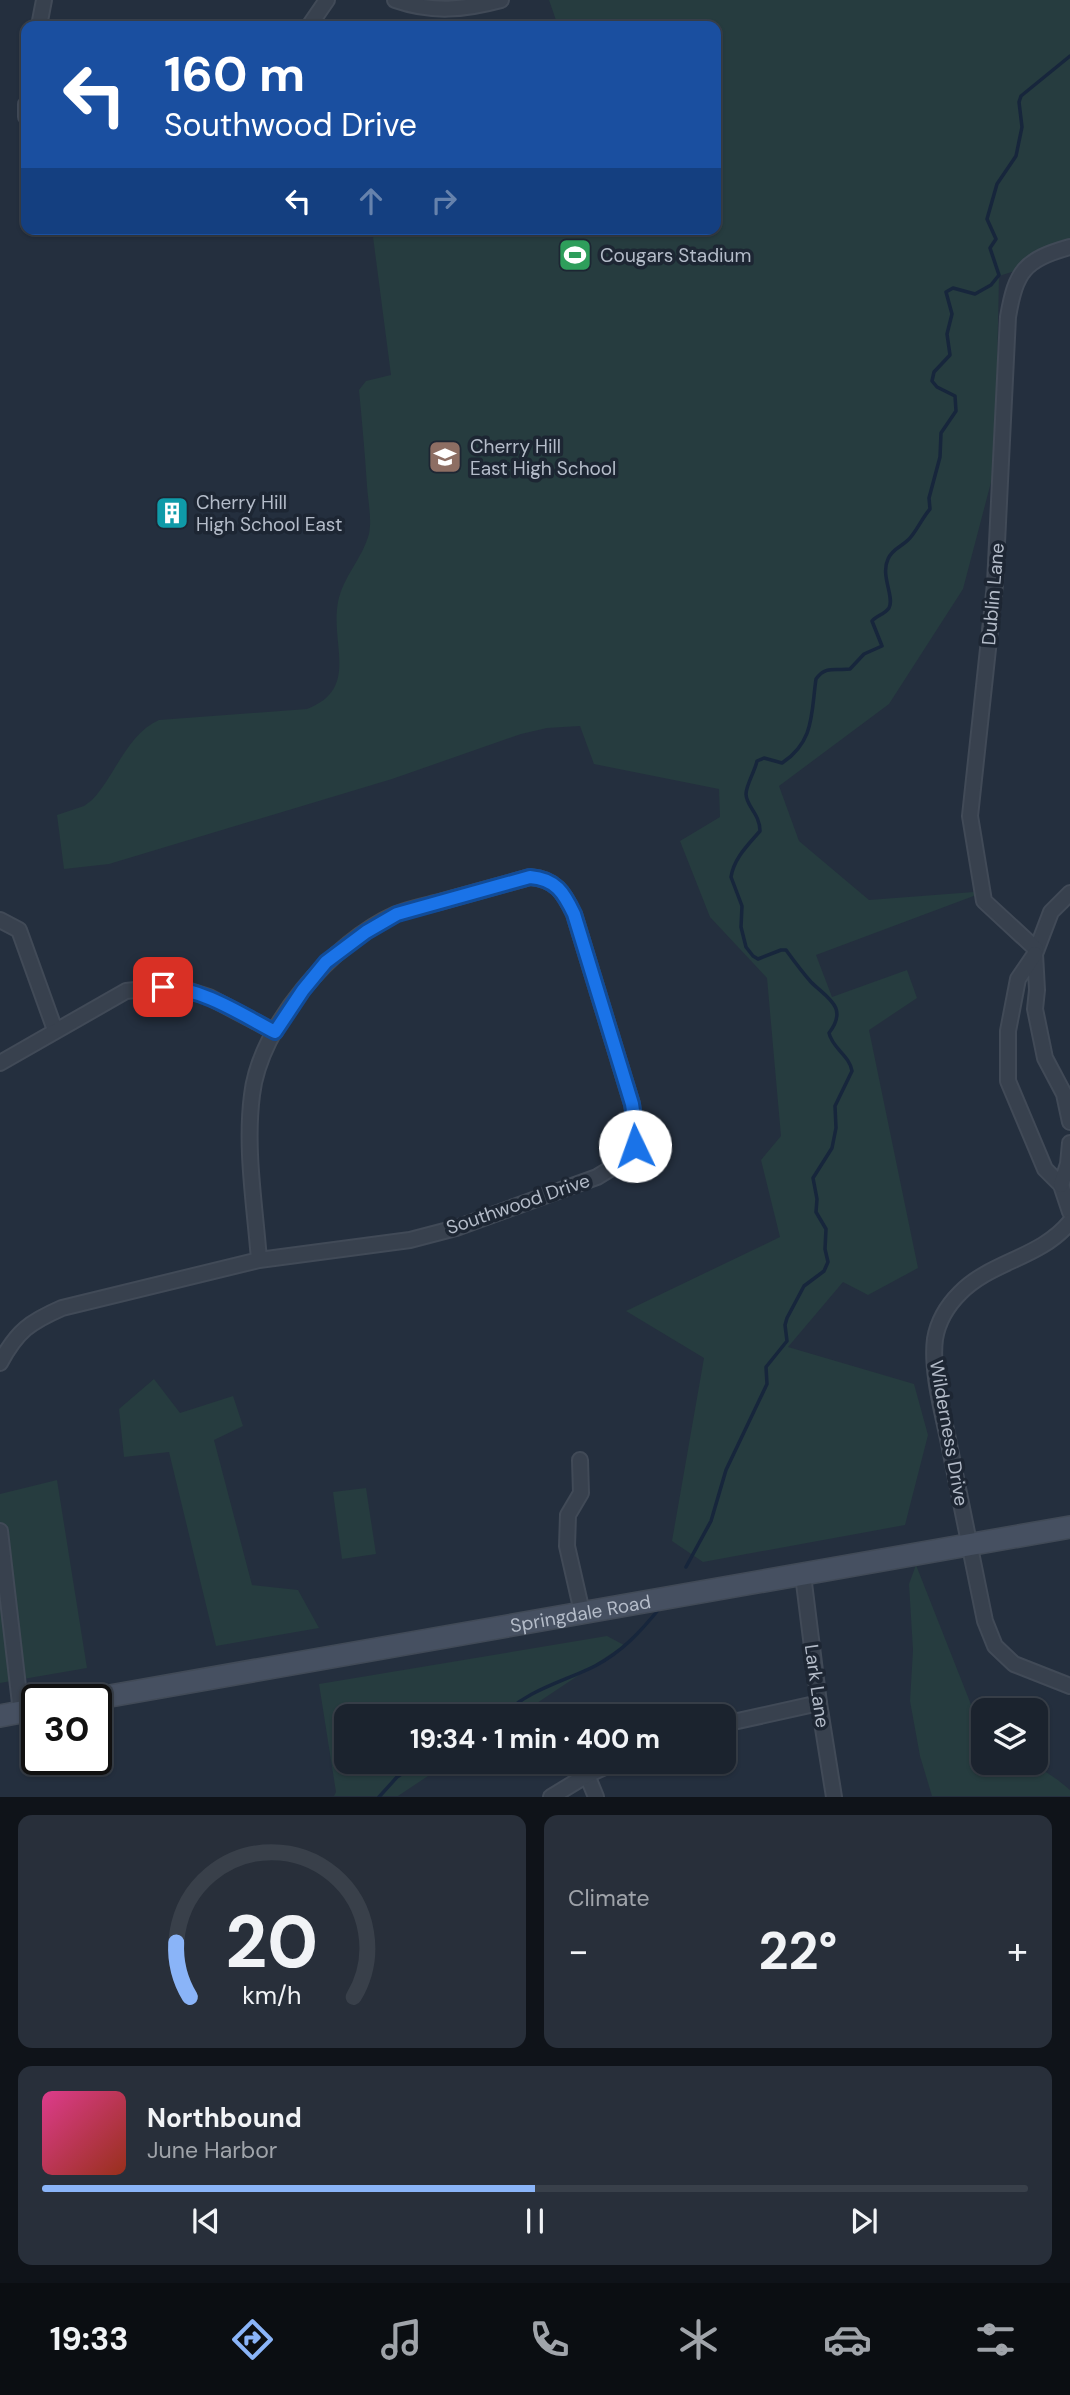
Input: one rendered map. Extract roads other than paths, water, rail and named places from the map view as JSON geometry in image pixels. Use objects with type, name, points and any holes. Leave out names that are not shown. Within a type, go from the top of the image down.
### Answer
[{"type":"main road","name":"Springdale Road","points":[[112,1696],[1070,1527]]},
{"type":"street","points":[[40,21],[44,0]]},
{"type":"street","points":[[312,21],[327,0]]},
{"type":"street","points":[[395,0],[430,9],[453,10],[501,0]]},
{"type":"street","name":"Dublin Lane","points":[[1035,951],[984,901],[970,816],[995,584],[1008,317],[1013,288],[1021,273],[1048,253],[1070,247]]},
{"type":"street","name":"Southwood Drive","points":[[0,1363],[9,1345],[23,1329],[37,1319],[62,1308],[259,1260],[410,1240],[456,1228],[606,1172],[628,1158],[635,1146],[632,1104],[574,914],[564,892],[553,883],[530,877],[417,908],[386,920],[326,962],[303,990],[261,1057],[252,1094],[250,1148],[259,1260]]},
{"type":"street","points":[[1070,894],[1051,912],[1035,951],[1018,979],[1008,1031],[1008,1081],[1045,1169],[1061,1185],[1070,1212]]},
{"type":"street","points":[[0,920],[19,930],[55,1030]]},
{"type":"street","points":[[1035,951],[1035,1009],[1045,1058],[1064,1094],[1070,1122]]},
{"type":"street","points":[[0,1063],[126,991],[181,988],[209,997],[275,1032]]},
{"type":"street","points":[[1061,1185],[1068,1164],[1070,1143]]},
{"type":"street","name":"Wilderness Drive","points":[[1070,1222],[1045,1246],[970,1284],[958,1294],[939,1323],[935,1342],[941,1403],[985,1621],[995,1646],[1014,1664],[1070,1686]]},
{"type":"street","points":[[580,1460],[581,1493],[568,1515],[567,1546],[582,1612]]},
{"type":"street","points":[[0,1531],[19,1712]]},
{"type":"street","name":"Lark Lane","points":[[803,1575],[834,1797]]},
{"type":"street","points":[[736,1721],[819,1703]]},
{"type":"street","points":[[551,1797],[587,1775],[596,1797]]},
{"type":"waterway","points":[[686,1567],[711,1521],[726,1470],[767,1384],[766,1367],[787,1341],[787,1318],[804,1286],[824,1271],[828,1262],[825,1249],[826,1229],[816,1212],[817,1199],[813,1178],[832,1148],[836,1128],[835,1106],[852,1071],[829,1033],[837,1016],[834,1004],[829,998],[811,982],[786,950],[758,959],[746,947],[741,927],[742,906],[731,877],[738,858],[760,831],[746,790],[757,761],[764,758],[782,763],[801,745],[810,726],[816,679],[827,670],[850,669],[864,654],[882,646],[872,621],[889,608],[886,572],[888,559],[894,550],[911,537],[930,509],[929,498],[940,457],[941,433],[956,411],[955,396],[937,387],[932,381],[934,372],[950,355],[947,334],[952,314],[946,292],[953,288],[975,294],[991,285],[999,275],[990,248],[996,239],[987,219],[997,184],[1016,156],[1022,127],[1019,102],[1021,96],[1070,56]]},
{"type":"waterway","points":[[516,1704],[614,1654],[638,1633],[659,1609]]},
{"type":"waterway","points":[[379,1797],[402,1774]]},
{"type":"place","name":"Cougars Stadium","points":[[575,255]]},
{"type":"place","name":"Cherry Hill East High School","points":[[445,457]]},
{"type":"place","name":"Cherry Hill High School East","points":[[172,513]]}]
